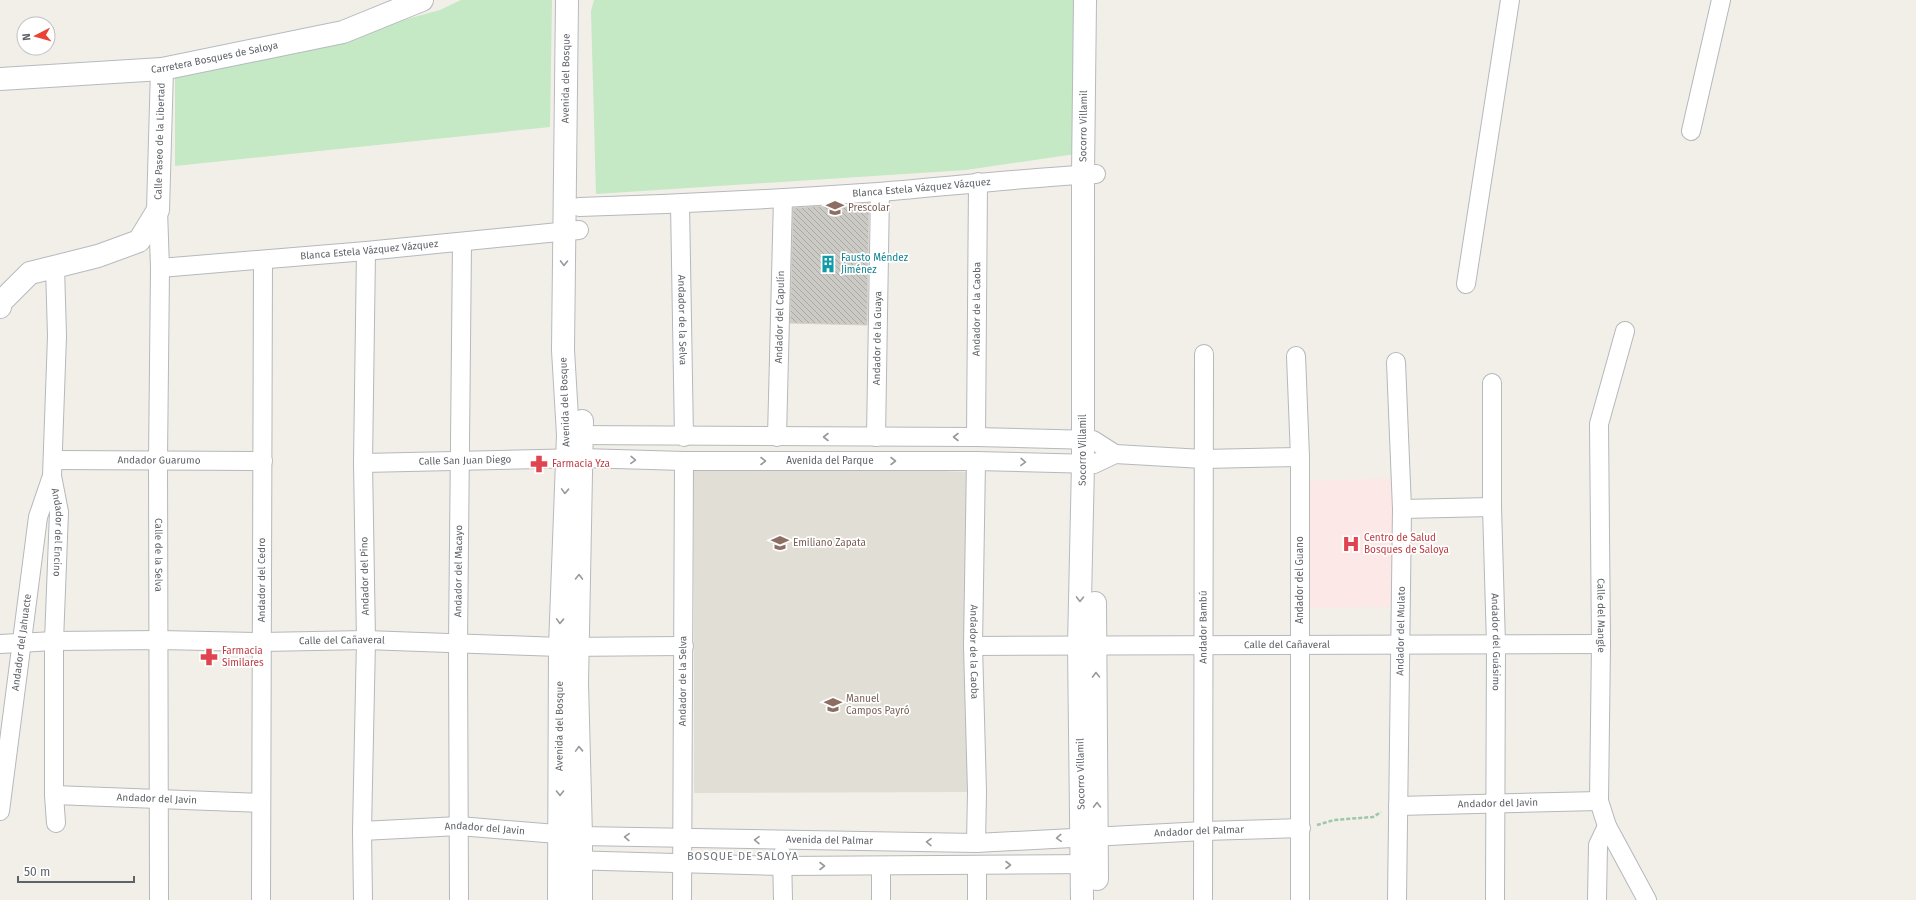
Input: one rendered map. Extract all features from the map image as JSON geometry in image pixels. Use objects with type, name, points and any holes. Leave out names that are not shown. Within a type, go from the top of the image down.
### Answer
[{"type":"street","name":"Carretera Bosques de Saloya","points":[[0,79],[162,70],[343,32],[422,0]]},
{"type":"street","name":"Avenida del Bosque","points":[[567,0],[572,231],[563,350],[575,435],[569,647],[571,835],[581,860],[581,900]]},
{"type":"street","name":"Avenida del Bosque","points":[[572,231],[579,207],[581,0]]},
{"type":"street","name":"Socorro Villamil","points":[[1082,900],[1089,864],[1090,837],[1087,646],[1088,440],[1093,354],[1085,0]]},
{"type":"street","name":"Socorro Villamil","points":[[1089,175],[1097,0]]},
{"type":"street","points":[[1466,284],[1510,0]]},
{"type":"street","points":[[1691,131],[1721,0]]},
{"type":"street","name":"Calle Paseo de la Libertad","points":[[0,307],[1,302],[30,273],[98,256],[139,241],[158,210],[162,70]]},
{"type":"street","name":"Blanca Estela Vázquez Vázquez","points":[[579,207],[680,204],[880,192],[978,182],[1089,175]]},
{"type":"street","name":"Andador de la Caoba","points":[[976,437],[978,182]]},
{"type":"street","name":"Andador de la Guaya","points":[[876,437],[880,192]]},
{"type":"street","name":"Andador del Capulín","points":[[777,437],[783,198]]},
{"type":"street","name":"Andador de la Selva","points":[[680,204],[684,437]]},
{"type":"street","name":"Calle de la Selva","points":[[158,210],[160,268],[158,460],[159,900]]},
{"type":"street","name":"Blanca Estela Vázquez Vázquez","points":[[160,268],[366,251],[572,231]]},
{"type":"street","name":"Andador del Macayo","points":[[459,900],[458,644],[462,242]]},
{"type":"street","name":"Andador del Pino","points":[[363,900],[362,831],[366,640],[363,463],[366,251]]},
{"type":"street","name":"Andador del Cedro","points":[[261,900],[260,802],[263,260]]},
{"type":"street","name":"Andador del Encino","points":[[55,267],[57,336],[53,468],[59,512],[54,641],[54,795],[56,823]]},
{"type":"street","name":"Calle del Mangle","points":[[1625,331],[1599,424],[1601,644],[1599,801],[1607,826],[1647,900]]},
{"type":"street","name":"Andador Bambú","points":[[1203,900],[1204,831],[1202,645],[1204,354]]},
{"type":"street","name":"Andador del Guano","points":[[1296,356],[1300,457],[1300,900]]},
{"type":"street","name":"Andador del Mulato","points":[[1396,362],[1402,509],[1397,900]]},
{"type":"street","name":"Andador del Guásimo","points":[[1492,383],[1492,507],[1496,644],[1495,900]]},
{"type":"street","points":[[575,435],[684,437],[976,437],[1088,440],[1115,454]]},
{"type":"street","points":[[1088,464],[1115,454],[1203,459],[1300,457]]},
{"type":"street","name":"Calle San Juan Diego","points":[[363,463],[460,462],[574,458]]},
{"type":"street","name":"Avenida del Parque","points":[[574,458],[684,461],[976,461],[1088,464]]},
{"type":"street","name":"Andador Guarumo","points":[[53,468],[158,460],[263,461]]},
{"type":"street","name":"Andador de la Selva","points":[[682,900],[681,839],[684,646],[684,461]]},
{"type":"street","name":"Andador de la Caoba","points":[[976,461],[973,646],[977,792],[976,843]]},
{"type":"street","name":"Andador del Jahuacte","points":[[0,811],[38,517],[53,468]]},
{"type":"street","points":[[1402,509],[1492,507]]},
{"type":"street","name":"Calle del Cañaveral","points":[[0,644],[54,641],[159,640],[262,642],[366,640],[569,647],[684,646]]},
{"type":"street","name":"Calle del Cañaveral","points":[[973,646],[1601,644]]},
{"type":"street","name":"Andador del Javin","points":[[54,795],[260,802]]},
{"type":"street","name":"Andador del Javin","points":[[1398,806],[1599,801]]},
{"type":"street","name":"Andador del Javin","points":[[362,831],[459,826],[571,835]]},
{"type":"street","points":[[1597,900],[1598,845],[1607,826]]},
{"type":"street","name":"Andador del Palmar","points":[[1090,837],[1301,828]]},
{"type":"street","name":"Avenida del Bosque","points":[[559,900],[559,860],[571,835]]},
{"type":"street","name":"Avenida del Palmar","points":[[571,835],[681,839],[976,843],[1090,837]]},
{"type":"street","points":[[782,840],[782,900]]},
{"type":"street","points":[[559,860],[681,862],[782,866],[1089,864]]},
{"type":"street","name":"Socorro Villamil","points":[[1089,864],[1097,900]]},
{"type":"street","points":[[977,865],[978,900]]},
{"type":"street","points":[[881,866],[881,900]]},
{"type":"path","points":[[1301,828],[1334,820],[1373,817],[1386,809],[1398,806]]},
{"type":"shaded area","name":"Manuel Campos Payró","points":[[865,468],[969,472],[971,792],[694,793],[694,469]]},
{"type":"shaded area","name":"Centro de Salud Bosques de Saloya","points":[[1396,478],[1391,607],[1307,608],[1309,481]]},
{"type":"green space","points":[[461,0],[552,0],[550,127],[175,166],[175,74],[334,39],[440,10]]},
{"type":"green space","points":[[594,0],[1074,0],[1075,154],[966,170],[596,194],[591,11]]},
{"type":"building","name":"Fausto Méndez Jiménez","points":[[869,203],[867,325],[790,323],[793,208]]},
{"type":"place","name":"Prescolar","points":[[835,208]]},
{"type":"place","name":"Fausto Méndez Jiménez","points":[[828,264]]},
{"type":"place","name":"Farmacia Yza","points":[[539,464]]},
{"type":"place","name":"Emiliano Zapata","points":[[780,543]]},
{"type":"place","name":"Centro de Salud Bosques de Saloya","points":[[1351,544]]},
{"type":"place","name":"Farmacia Similares","points":[[209,657]]},
{"type":"place","name":"Manuel Campos Payró","points":[[833,705]]},
{"type":"district","name":"BOSQUE DE SALOYA","points":[[743,856]]}]
